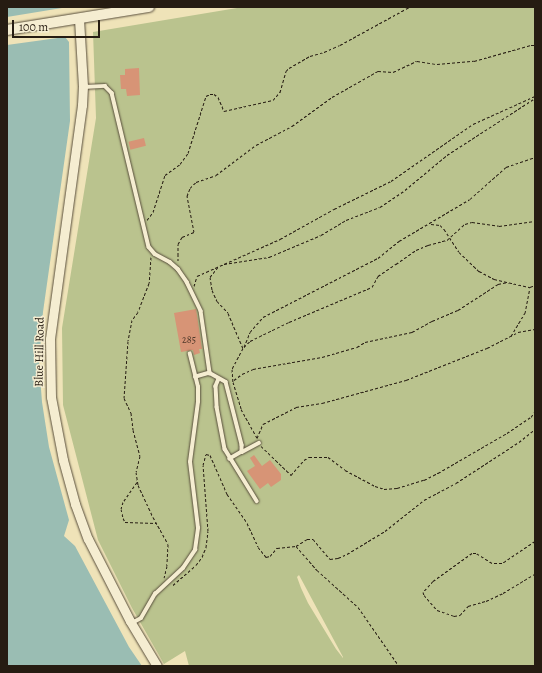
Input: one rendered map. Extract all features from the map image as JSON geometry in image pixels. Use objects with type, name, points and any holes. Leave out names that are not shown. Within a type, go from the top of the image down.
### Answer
[{"type":"main road","points":[[7,30],[149,7]]},
{"type":"street","name":"Blue Hill Road","points":[[79,19],[83,87],[80,123],[50,338],[51,397],[63,460],[75,504],[88,538],[103,571],[131,623],[157,666]]},
{"type":"lane","points":[[83,87],[105,86],[112,93],[149,246],[155,254],[170,262],[178,269],[194,295],[201,311],[210,373]]},
{"type":"lane","points":[[131,623],[140,618],[155,594],[183,568],[195,550],[198,528],[190,462],[198,402],[196,377],[190,354]]},
{"type":"lane","points":[[196,377],[210,373],[226,382],[242,445],[242,452]]},
{"type":"lane","points":[[219,379],[216,386],[217,407],[222,435],[230,459],[257,501]]},
{"type":"lane","points":[[230,459],[259,443]]},
{"type":"path","points":[[178,265],[176,254],[178,244],[182,237],[194,232],[187,196],[190,188],[196,182],[216,175],[256,145],[292,126],[332,98],[378,71],[393,72],[417,61],[437,64],[474,61],[492,55],[504,54],[535,45]]},
{"type":"path","points":[[223,264],[269,257],[321,235],[346,220],[380,207],[405,190],[447,155],[535,97]]},
{"type":"path","points":[[190,285],[193,291],[197,276],[280,239],[334,209],[391,182],[473,124],[535,97]]},
{"type":"path","points":[[535,157],[506,167],[470,199],[399,241],[378,258],[263,317],[250,332],[232,369],[233,382],[241,408],[256,438],[267,453],[283,466],[291,475],[304,460],[309,457],[328,457],[345,470],[375,486],[384,489],[397,488],[424,480],[438,473],[507,433],[531,417],[535,411]]},
{"type":"path","points":[[243,348],[250,341],[289,322],[372,287],[378,276],[416,250],[447,240],[460,226],[472,222],[499,226],[535,221]]},
{"type":"path","points":[[430,224],[440,225],[450,236],[459,252],[479,271],[494,279],[530,287],[535,285]]},
{"type":"path","points":[[220,266],[210,277],[212,290],[217,301],[228,313],[243,348]]},
{"type":"path","points":[[233,382],[242,374],[253,368],[322,357],[357,347],[365,342],[412,332],[432,321],[458,310],[498,284],[508,282]]},
{"type":"path","points":[[510,337],[525,313],[530,287]]},
{"type":"path","points":[[256,438],[263,424],[296,407],[322,403],[406,380],[487,348],[523,331],[535,329]]},
{"type":"path","points":[[399,666],[358,607],[317,570],[296,546],[307,539],[313,540],[330,559],[338,558],[347,554],[385,531],[424,500],[456,483],[518,442],[535,428]]},
{"type":"path","points":[[137,482],[123,502],[121,509],[123,518],[125,522],[157,523]]},
{"type":"path","points":[[535,541],[502,562],[492,563],[476,553],[467,556],[433,581],[424,592],[424,596],[437,610],[449,615],[460,615],[468,606],[486,601],[503,593],[535,574]]},
{"type":"green space","points":[[243,7],[535,7],[535,666],[189,666],[185,651],[164,664],[132,608],[98,540],[63,405],[62,328],[96,118],[93,32]],"holes":[[[299,575],[343,657],[336,649],[308,603],[297,577]]]},
{"type":"water","points":[[7,7],[68,7],[7,17]]},
{"type":"water","points":[[65,37],[69,42],[70,121],[43,312],[39,363],[42,402],[49,447],[69,520],[64,536],[75,546],[129,647],[142,666],[7,666],[7,45]]},
{"type":"building","points":[[139,68],[140,95],[127,96],[126,89],[121,89],[120,75],[125,75],[125,69]]},
{"type":"building","points":[[144,138],[146,146],[130,150],[128,142]]},
{"type":"building","points":[[196,309],[202,349],[199,349],[200,353],[194,355],[193,350],[181,352],[174,313]]},
{"type":"building","points":[[254,455],[262,466],[270,460],[281,474],[281,480],[271,487],[268,483],[260,489],[247,471],[255,466],[250,458]]}]
